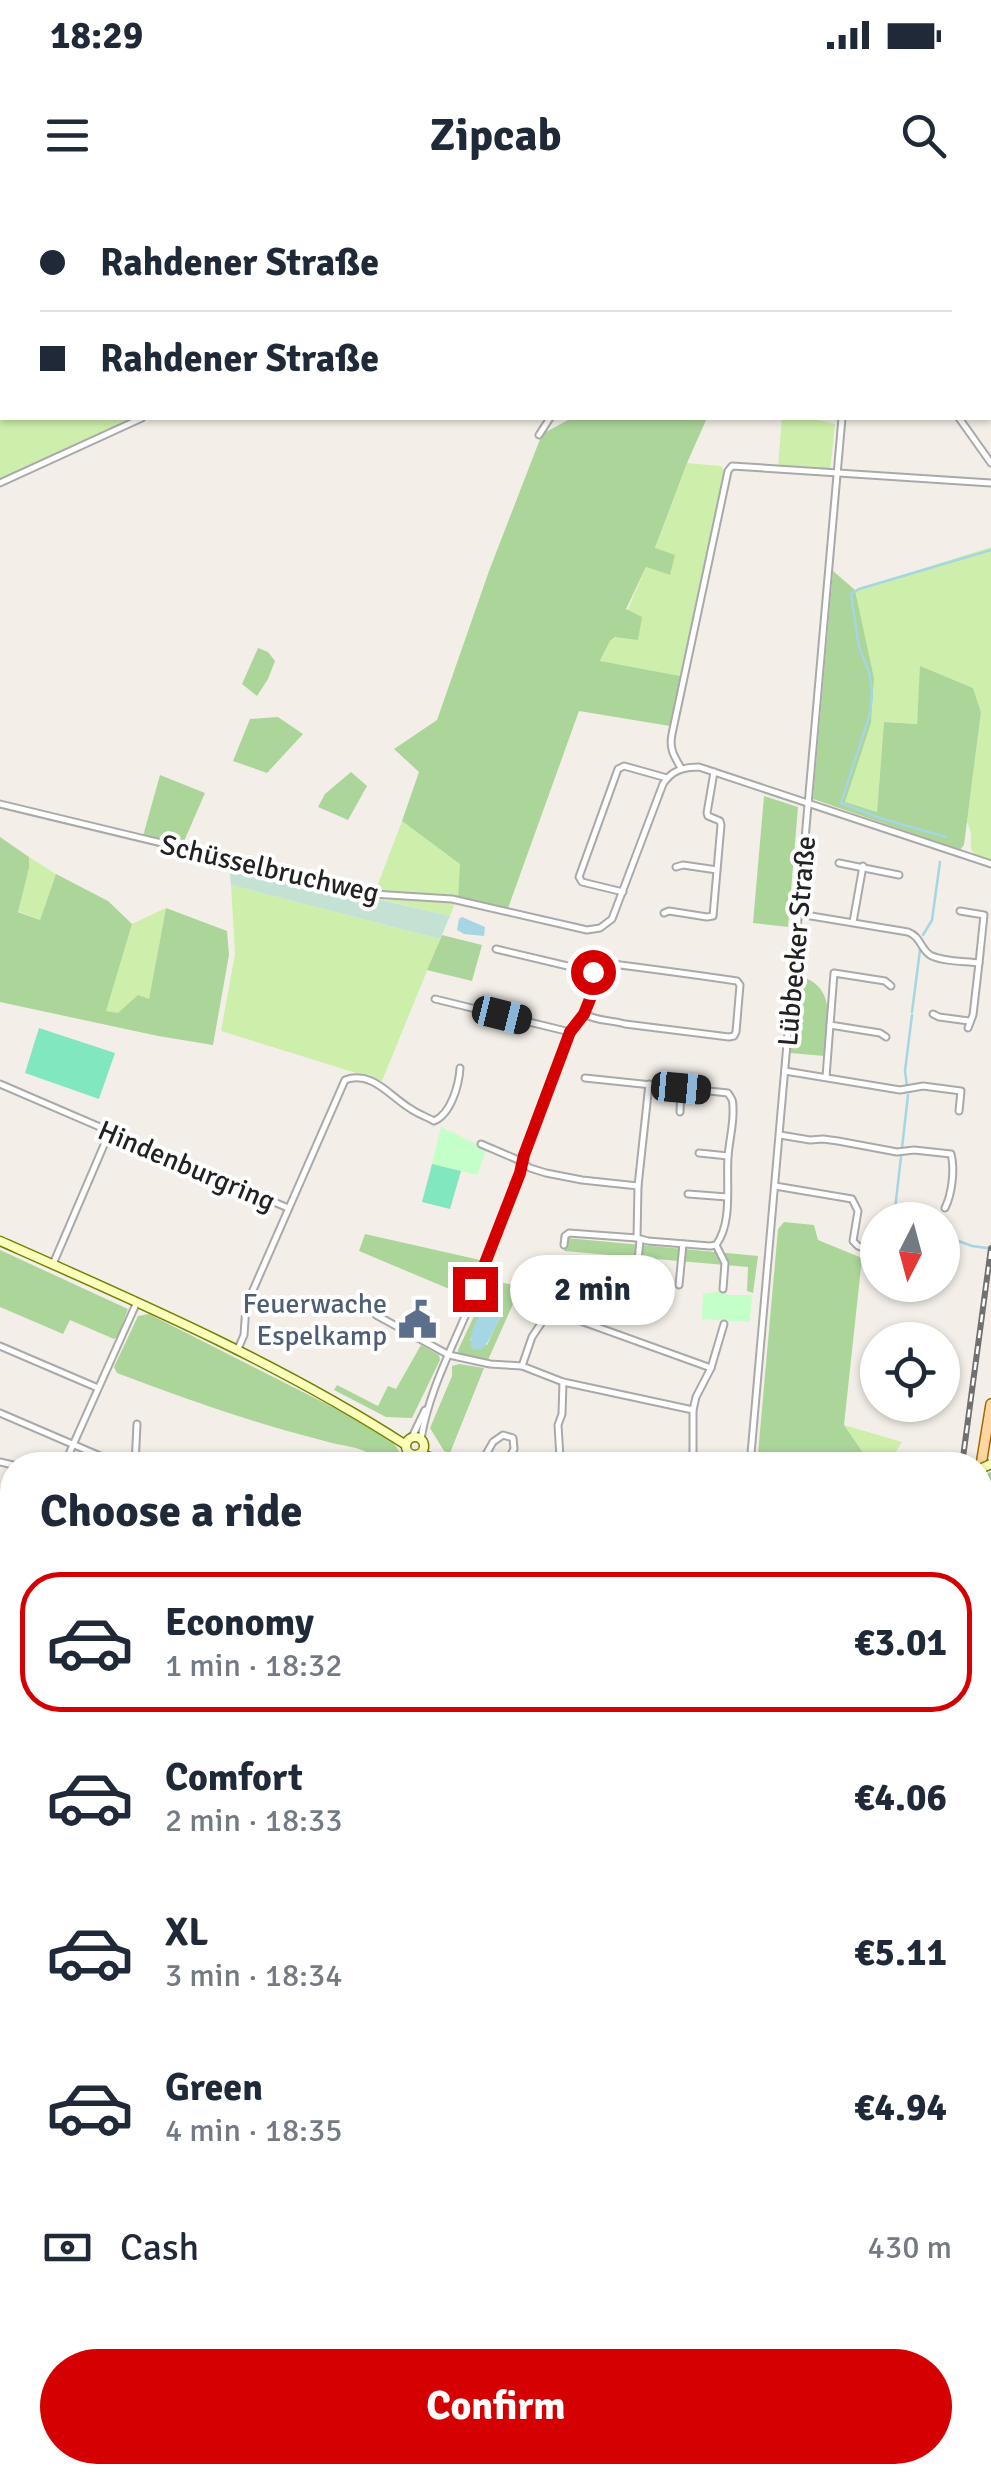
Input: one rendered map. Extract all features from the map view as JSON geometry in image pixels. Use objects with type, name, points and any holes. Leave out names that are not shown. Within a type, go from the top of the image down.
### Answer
[{"type":"main road","points":[[0,1241],[237,1351],[332,1400],[414,1450]]},
{"type":"main road","points":[[983,1452],[991,1404]]},
{"type":"street","points":[[0,483],[138,420]]},
{"type":"street","points":[[539,435],[549,420]]},
{"type":"street","name":"Lübbecker Straße","points":[[751,1452],[842,420]]},
{"type":"street","points":[[960,420],[991,463]]},
{"type":"street","points":[[681,768],[670,745],[732,466],[991,483]]},
{"type":"street","points":[[666,778],[620,766],[579,877],[582,882],[622,892],[660,789],[666,778],[681,768],[714,772],[991,864]]},
{"type":"street","points":[[664,913],[713,916],[721,825],[707,813],[714,772]]},
{"type":"street","name":"Schüsselbruchweg","points":[[0,804],[373,894],[452,899],[587,930],[600,928],[612,919],[622,892]]},
{"type":"street","points":[[838,863],[899,875]]},
{"type":"street","points":[[853,922],[863,866]]},
{"type":"street","points":[[676,867],[717,870]]},
{"type":"street","points":[[933,1014],[968,1024],[972,1016],[984,915],[960,912]]},
{"type":"street","points":[[798,914],[908,932],[919,938],[934,956],[980,963]]},
{"type":"street","points":[[496,949],[593,972]]},
{"type":"street","points":[[414,1450],[427,1408],[479,1290],[570,1032],[590,999],[597,962],[736,981],[740,989],[736,1032],[729,1037],[625,1024],[584,1014]]},
{"type":"street","points":[[826,1077],[834,973],[885,981],[891,986]]},
{"type":"street","points":[[435,999],[570,1032]]},
{"type":"street","points":[[830,1025],[886,1036]]},
{"type":"street","points":[[288,1208],[344,1080],[355,1077],[380,1084],[408,1108],[434,1120],[446,1113],[460,1068]]},
{"type":"street","points":[[785,1071],[900,1090],[923,1086],[961,1091],[959,1111]]},
{"type":"street","points":[[584,1078],[720,1091],[732,1098],[727,1197],[721,1238],[716,1245]]},
{"type":"street","name":"Hindenburgring","points":[[0,1084],[288,1208],[246,1306],[244,1335],[237,1351]]},
{"type":"street","points":[[636,1282],[638,1186],[649,1084]]},
{"type":"street","points":[[680,1112],[681,1088]]},
{"type":"street","points":[[53,1264],[110,1132]]},
{"type":"street","points":[[780,1135],[823,1138],[896,1152],[951,1154],[948,1202]]},
{"type":"street","points":[[481,1144],[546,1173],[638,1186]]},
{"type":"street","points":[[699,1153],[728,1156]]},
{"type":"street","points":[[775,1186],[852,1200],[858,1212],[853,1240],[860,1247]]},
{"type":"street","points":[[688,1194],[727,1197]]},
{"type":"street","points":[[564,1246],[568,1233],[716,1245]]},
{"type":"street","points":[[679,1285],[682,1244]]},
{"type":"street","points":[[716,1245],[725,1263],[722,1289]]},
{"type":"street","points":[[522,1366],[532,1337],[550,1310],[560,1260]]},
{"type":"street","points":[[70,1452],[137,1302]]},
{"type":"street","points":[[550,1310],[711,1368]]},
{"type":"street","points":[[376,1315],[449,1355],[522,1366],[564,1382],[693,1410]]},
{"type":"street","points":[[693,1452],[696,1397],[711,1368],[724,1324]]},
{"type":"street","points":[[0,1346],[98,1388]]},
{"type":"street","points":[[559,1452],[564,1382]]},
{"type":"street","points":[[0,1412],[91,1452]]},
{"type":"street","points":[[136,1452],[137,1424]]},
{"type":"street","points":[[487,1452],[502,1435],[512,1438],[511,1452]]},
{"type":"green space","points":[[0,420],[133,420],[0,479]]},
{"type":"green space","points":[[568,420],[706,420],[655,548],[675,555],[670,575],[646,567],[626,609],[642,617],[638,640],[615,637],[600,661],[680,676],[670,726],[579,711],[507,911],[458,899],[460,864],[402,821],[419,772],[394,749],[437,720],[542,434]]},
{"type":"green space","points":[[782,420],[835,424],[830,471],[778,467]]},
{"type":"green space","points":[[687,463],[721,466],[725,472],[680,676],[600,662],[616,637],[646,567],[670,575],[655,549]]},
{"type":"green space","points":[[991,547],[991,861],[972,850],[967,822],[981,712],[973,688],[921,667],[917,724],[884,722],[877,812],[844,802],[871,723],[874,678],[855,590]]},
{"type":"green space","points":[[833,571],[855,590],[874,678],[871,723],[845,802],[877,812],[884,722],[917,724],[920,666],[973,688],[981,712],[964,845],[960,850],[813,799]]},
{"type":"green space","points":[[258,648],[275,661],[257,696],[242,684]]},
{"type":"green space","points":[[278,717],[303,734],[267,773],[233,761],[250,719]]},
{"type":"green space","points":[[351,772],[367,786],[348,820],[318,807],[325,794]]},
{"type":"green space","points":[[160,775],[205,793],[182,846],[143,836]]},
{"type":"green space","points":[[764,796],[798,807],[788,927],[753,923]]},
{"type":"green space","points":[[402,821],[461,864],[458,899],[375,892]]},
{"type":"green space","points":[[0,837],[29,857],[18,912],[40,920],[56,874],[108,901],[132,924],[106,1011],[118,1013],[138,995],[149,999],[166,908],[227,931],[229,955],[213,1045],[0,1002]]},
{"type":"green space","points":[[29,857],[56,874],[40,920],[18,911]]},
{"type":"green space","points":[[229,864],[450,916],[440,939],[231,885]]},
{"type":"green space","points":[[231,885],[440,939],[382,1081],[221,1031],[235,954]]},
{"type":"green space","points":[[379,899],[450,902],[455,903],[450,916]]},
{"type":"green space","points":[[166,908],[149,999],[118,1013],[105,1011],[132,924]]},
{"type":"green space","points":[[442,935],[482,945],[472,981],[427,970]]},
{"type":"green space","points":[[795,975],[819,987],[824,996],[828,1018],[825,1056],[790,1053]]},
{"type":"green space","points":[[39,1028],[115,1053],[99,1099],[25,1073]]},
{"type":"green space","points":[[441,1127],[487,1149],[477,1175],[432,1164]]},
{"type":"green space","points":[[432,1164],[461,1171],[450,1209],[422,1202]]},
{"type":"green space","points":[[784,1222],[814,1225],[818,1240],[860,1257],[844,1425],[862,1451],[758,1452],[778,1229]]},
{"type":"green space","points":[[365,1234],[480,1260],[466,1296],[359,1251]]},
{"type":"green space","points":[[567,1238],[758,1256],[753,1293],[747,1291],[748,1267],[564,1251]]},
{"type":"green space","points":[[0,1250],[128,1309],[118,1336],[114,1339],[70,1320],[63,1334],[0,1307]]},
{"type":"green space","points":[[491,1280],[550,1293],[546,1312],[513,1304],[488,1360],[458,1355]],"holes":[[[480,1317],[500,1317],[487,1345],[470,1340]]]},
{"type":"green space","points":[[723,1290],[728,1295],[752,1295],[750,1322],[702,1319],[703,1294]]},
{"type":"green space","points":[[149,1314],[378,1430],[399,1452],[365,1452],[305,1436],[117,1373],[114,1367],[138,1316]]},
{"type":"green space","points":[[421,1345],[439,1355],[440,1360],[412,1418],[386,1417],[334,1390],[337,1385],[378,1406],[388,1386],[396,1389]]},
{"type":"green space","points":[[452,1366],[484,1368],[450,1452],[447,1452],[430,1428],[452,1376]]},
{"type":"green space","points":[[844,1425],[902,1442],[896,1452],[862,1451]]},
{"type":"water","points":[[462,917],[485,927],[484,936],[457,930]]},
{"type":"water","points":[[490,1305],[502,1311],[484,1347],[472,1349],[475,1325]]},
{"type":"waterway","points":[[946,837],[841,803],[870,714],[872,693],[859,647],[851,594],[991,550]]},
{"type":"waterway","points":[[923,935],[932,920],[940,862]]},
{"type":"waterway","points":[[912,1012],[920,950]]},
{"type":"waterway","points":[[907,1086],[905,1071],[912,1015]]},
{"type":"waterway","points":[[902,1148],[908,1095]]},
{"type":"waterway","points":[[896,1202],[901,1157]]},
{"type":"waterway","points":[[960,1242],[987,1248]]},
{"type":"railway","points":[[964,1452],[991,1248]]},
{"type":"place","name":"Feuerwache Espelkamp","points":[[417,1319]]},
{"type":"route","points":[[475,1289],[570,1032],[590,999],[593,972]]}]
